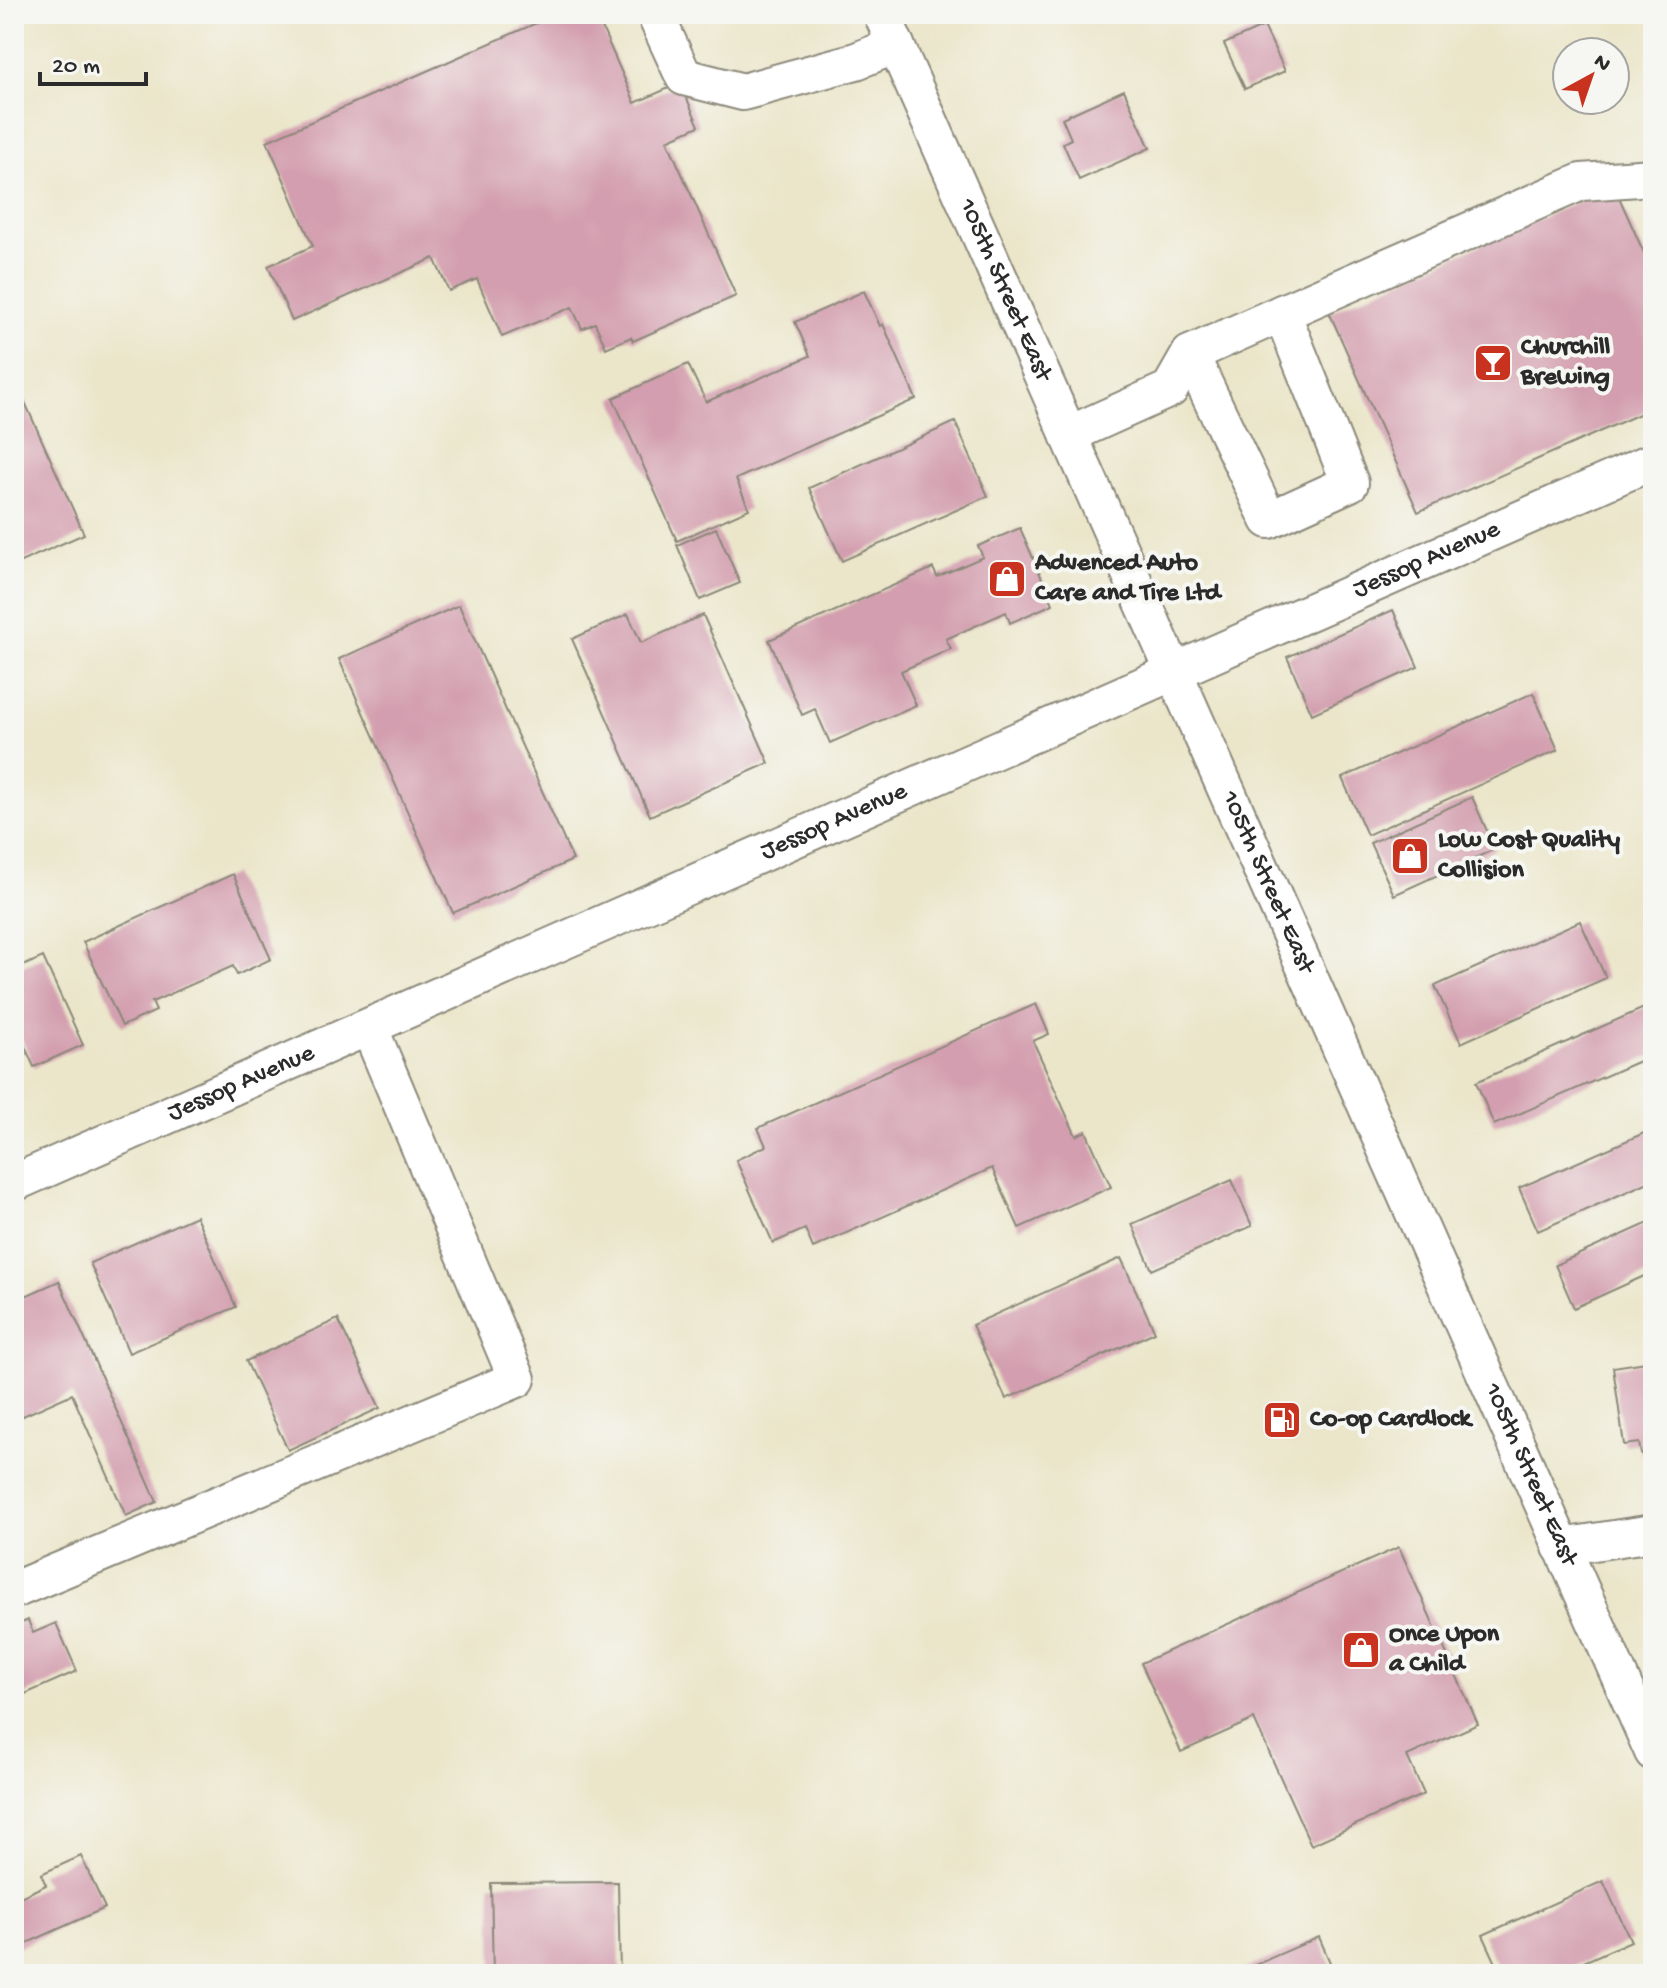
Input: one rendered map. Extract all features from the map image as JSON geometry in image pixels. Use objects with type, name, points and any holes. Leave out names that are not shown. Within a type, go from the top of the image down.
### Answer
[{"type":"street","points":[[655,14],[684,77],[743,92],[856,61],[889,30]]},
{"type":"street","name":"105th Street East","points":[[889,30],[1653,1752]]},
{"type":"street","points":[[1068,435],[1170,389],[1190,354],[1282,313],[1581,182],[1653,177]]},
{"type":"street","points":[[1190,354],[1269,520],[1350,483],[1282,313]]},
{"type":"street","name":"Jessop Avenue","points":[[14,1183],[370,1029],[1653,461]]},
{"type":"street","points":[[14,1590],[517,1379],[370,1029]]},
{"type":"street","points":[[1561,1547],[1653,1533]]},
{"type":"building","points":[[557,14],[596,14],[635,103],[680,83],[699,126],[667,140],[736,296],[633,341],[631,337],[606,348],[595,323],[582,329],[572,307],[502,337],[477,279],[449,291],[434,258],[292,321],[268,266],[313,246],[267,141]]},
{"type":"building","points":[[1264,26],[1285,71],[1245,89],[1224,44]]},
{"type":"building","points":[[1124,90],[1150,148],[1079,180],[1063,143],[1071,139],[1062,118]]},
{"type":"building","points":[[1614,186],[1653,273],[1653,408],[1418,512],[1329,312]]},
{"type":"building","points":[[864,291],[880,326],[883,324],[916,399],[736,479],[749,509],[677,541],[613,398],[688,364],[706,402],[810,356],[795,322]]},
{"type":"building","points":[[14,378],[84,534],[14,565]]},
{"type":"building","points":[[955,422],[988,496],[842,561],[809,488]]},
{"type":"building","points":[[716,528],[740,583],[700,600],[677,545]]},
{"type":"building","points":[[1020,528],[1053,604],[1010,623],[1006,612],[946,639],[951,649],[901,671],[916,705],[830,743],[815,709],[802,715],[769,640],[933,568],[937,577],[983,557],[978,546]]},
{"type":"building","points":[[459,605],[573,860],[453,913],[339,659]]},
{"type":"building","points":[[1393,610],[1418,667],[1312,714],[1287,657]]},
{"type":"building","points":[[628,614],[641,643],[703,615],[769,763],[650,816],[572,639]]},
{"type":"building","points":[[1533,693],[1558,750],[1367,835],[1342,778]]},
{"type":"building","points":[[1472,797],[1495,849],[1394,895],[1370,843]]},
{"type":"building","points":[[233,874],[271,959],[237,975],[233,966],[152,1002],[156,1011],[122,1026],[83,942]]},
{"type":"building","points":[[1580,921],[1606,978],[1461,1043],[1435,986]]},
{"type":"building","points":[[43,957],[83,1045],[34,1067],[14,1022],[14,970]]},
{"type":"building","points":[[1036,1004],[1049,1034],[1033,1041],[1076,1136],[1086,1131],[1111,1187],[1019,1228],[992,1168],[813,1248],[805,1229],[773,1243],[736,1160],[766,1146],[758,1128]]},
{"type":"building","points":[[1653,1004],[1653,1055],[1494,1125],[1476,1082]]},
{"type":"building","points":[[1653,1129],[1653,1180],[1538,1231],[1519,1188]]},
{"type":"building","points":[[1232,1180],[1252,1226],[1152,1270],[1132,1224]]},
{"type":"building","points":[[196,1216],[236,1307],[129,1353],[90,1263]]},
{"type":"building","points":[[1653,1221],[1653,1272],[1574,1308],[1555,1265]]},
{"type":"building","points":[[1121,1258],[1155,1332],[1006,1399],[972,1325]]},
{"type":"building","points":[[59,1281],[157,1502],[126,1516],[72,1394],[14,1420],[14,1301]]},
{"type":"building","points":[[338,1319],[380,1408],[288,1450],[246,1361]]},
{"type":"building","points":[[1653,1361],[1653,1452],[1641,1454],[1639,1443],[1624,1445],[1613,1367]]},
{"type":"building","points":[[1399,1547],[1478,1724],[1407,1756],[1424,1794],[1311,1845],[1254,1719],[1181,1752],[1141,1663]]},
{"type":"building","points":[[28,1620],[33,1633],[56,1623],[77,1671],[14,1699],[14,1626]]},
{"type":"building","points":[[81,1856],[105,1908],[14,1949],[14,1900],[46,1885],[41,1874]]},
{"type":"building","points":[[1603,1881],[1631,1941],[1557,1974],[1501,1974],[1483,1935]]},
{"type":"building","points":[[618,1882],[620,1974],[493,1974],[491,1883]]},
{"type":"building","points":[[1319,1937],[1335,1974],[1234,1974]]},
{"type":"place","name":"Churchill Brewing","points":[[1493,363]]},
{"type":"place","name":"Advenced Auto Care and Tire Ltd","points":[[1007,579]]},
{"type":"place","name":"Low Cost Quality Collision","points":[[1410,856]]},
{"type":"place","name":"Co-op Cardlock","points":[[1282,1420]]},
{"type":"place","name":"Once Upon a Child","points":[[1361,1650]]}]
